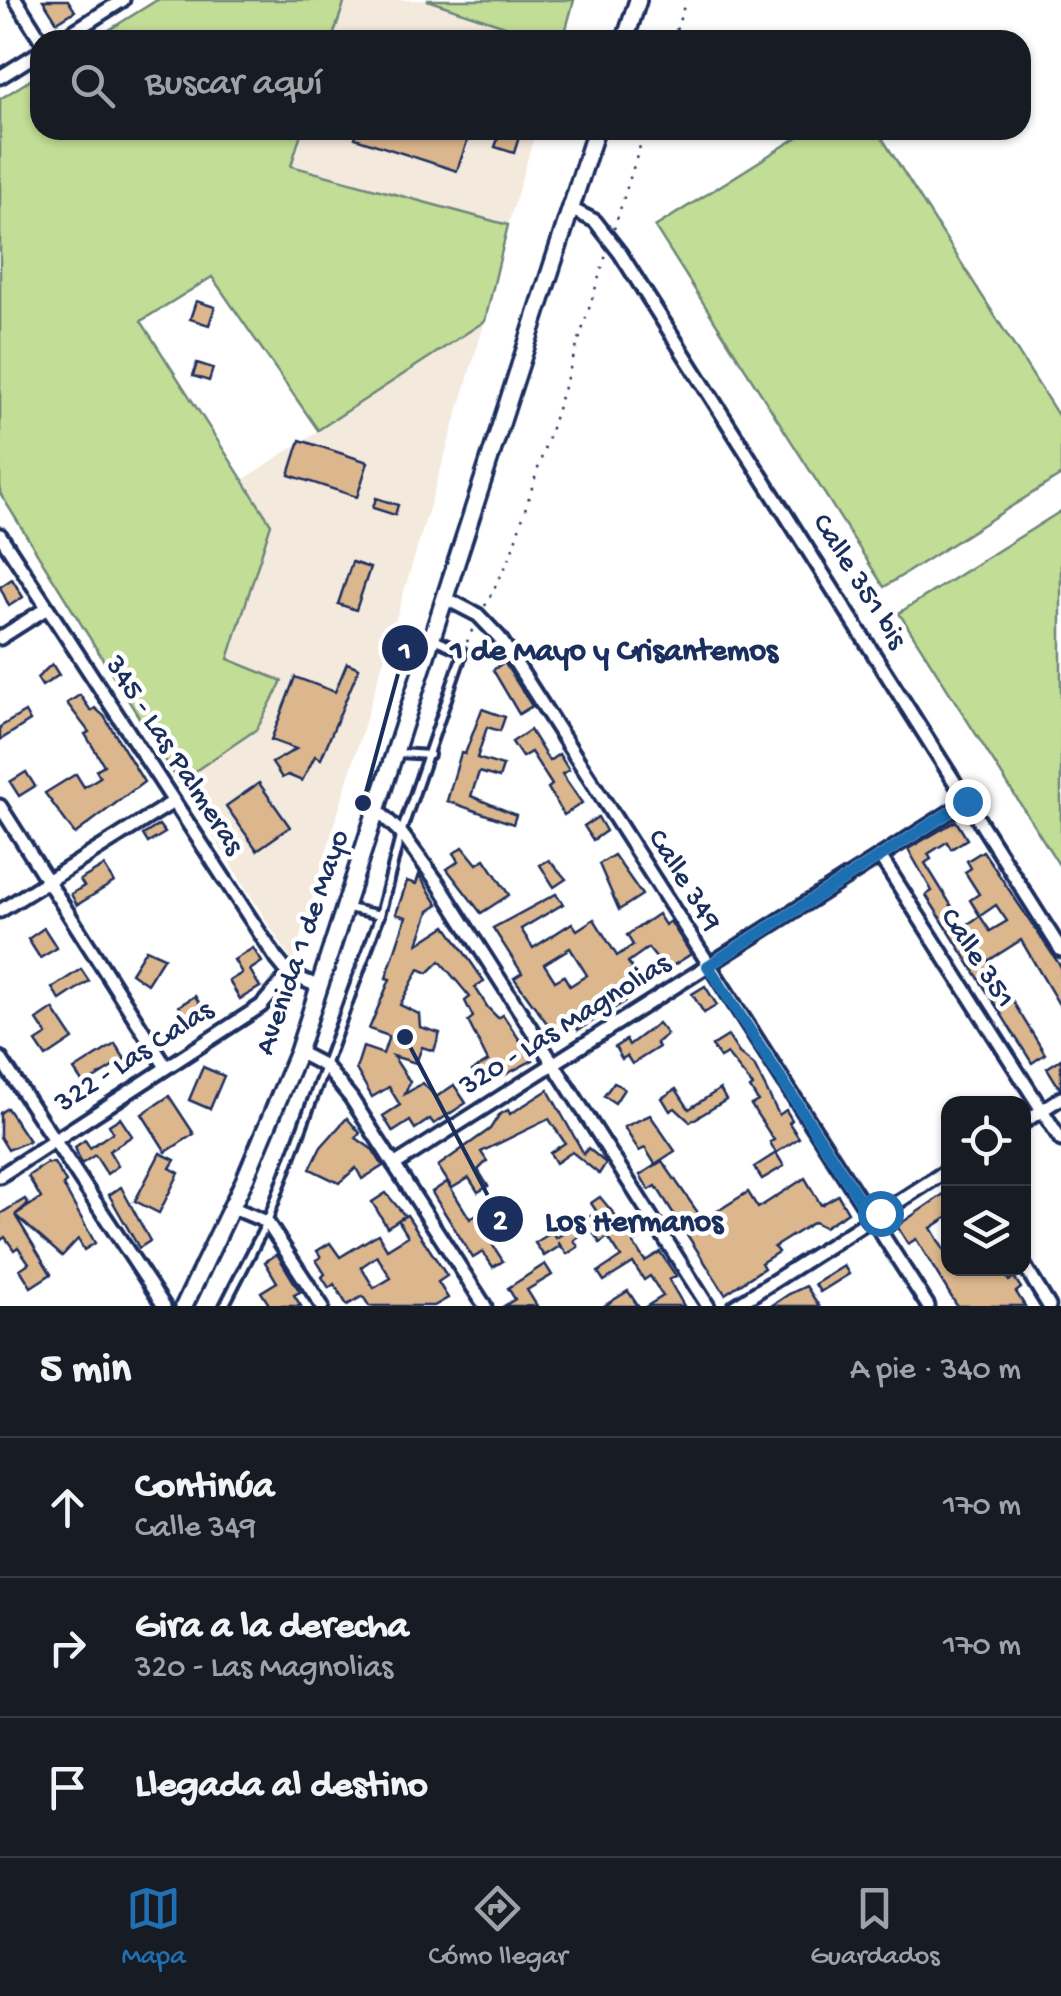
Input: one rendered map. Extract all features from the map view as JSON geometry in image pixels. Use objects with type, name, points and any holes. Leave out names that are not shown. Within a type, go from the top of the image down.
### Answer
[{"type":"main road","points":[[628,30],[638,0]]},
{"type":"main road","name":"Avenida 1 de Mayo","points":[[184,1306],[298,1052],[593,140]]},
{"type":"street","points":[[16,0],[35,30]]},
{"type":"street","points":[[76,30],[123,0]]},
{"type":"street","points":[[0,77],[30,58]]},
{"type":"street","name":"Calle 351 bis","points":[[571,208],[596,222],[610,242],[1061,950]]},
{"type":"street","name":"345 - Las Palmeras","points":[[0,535],[289,974]]},
{"type":"street","name":"Calle 349","points":[[447,599],[478,615],[499,637],[928,1306]]},
{"type":"street","points":[[0,638],[47,608]]},
{"type":"street","name":"320 - Las Magnolias","points":[[394,1164],[967,801]]},
{"type":"street","points":[[0,911],[173,802]]},
{"type":"street","points":[[0,806],[166,1066]]},
{"type":"street","points":[[378,811],[401,833],[708,1306]]},
{"type":"street","name":"Calle 351","points":[[880,856],[1061,1140]]},
{"type":"street","points":[[289,974],[320,986]]},
{"type":"street","name":"322 - Las Calas","points":[[0,1176],[261,1006],[289,974]]},
{"type":"street","points":[[298,1052],[325,1066],[394,1164],[484,1306]]},
{"type":"street","points":[[0,1058],[164,1306]]},
{"type":"street","points":[[1031,1117],[1061,1098]]},
{"type":"street","points":[[735,1306],[941,1175]]},
{"type":"street","points":[[231,1207],[267,1222],[322,1306]]},
{"type":"street","points":[[1031,1276],[1049,1306]]},
{"type":"lane","points":[[224,1306],[267,1222],[325,1066],[380,915],[401,833],[463,652],[433,638]]},
{"type":"lane","points":[[397,752],[430,755]]},
{"type":"lane","points":[[346,908],[380,915]]},
{"type":"path","points":[[676,30],[686,0]]},
{"type":"path","points":[[463,652],[478,615],[496,592],[509,560],[642,140]]},
{"type":"shaded area","points":[[345,0],[427,0],[517,30],[335,30]]},
{"type":"shaded area","points":[[299,140],[533,140],[508,225],[290,165]]},
{"type":"shaded area","points":[[485,321],[293,963],[179,782],[257,729],[282,681],[228,659],[271,524],[243,480]]},
{"type":"green space","points":[[157,0],[345,0],[335,30],[109,30]]},
{"type":"green space","points":[[427,0],[574,0],[566,30],[517,30]]},
{"type":"green space","points":[[30,80],[30,140],[299,140],[291,166],[508,225],[485,321],[318,430],[212,277],[141,321],[271,524],[228,659],[282,681],[257,729],[179,782],[0,493],[0,99]]},
{"type":"green space","points":[[793,140],[883,140],[1061,420],[1061,475],[884,587],[655,227]]},
{"type":"green space","points":[[1061,511],[1061,868],[899,613]]},
{"type":"building","points":[[43,0],[68,0],[75,11],[57,22]]},
{"type":"building","points":[[361,140],[468,140],[457,171]]},
{"type":"building","points":[[497,140],[518,140],[514,153],[495,147]]},
{"type":"building","points":[[196,301],[215,307],[209,325],[190,319]]},
{"type":"building","points":[[197,363],[213,368],[209,381],[193,376]]},
{"type":"building","points":[[300,440],[368,462],[357,497],[289,475]]},
{"type":"building","points":[[376,498],[398,505],[395,515],[373,508]]},
{"type":"building","points":[[352,562],[370,568],[356,610],[338,604]]},
{"type":"building","points":[[12,579],[23,597],[9,606],[0,587]]},
{"type":"building","points":[[504,662],[532,706],[519,714],[493,670]]},
{"type":"building","points":[[347,663],[359,668],[321,759],[315,756],[302,781],[288,775],[282,778],[272,763],[296,749],[271,740],[295,677],[335,692]]},
{"type":"building","points":[[52,664],[59,675],[42,686],[37,678]]},
{"type":"building","points":[[80,695],[91,711],[95,708],[104,716],[144,782],[75,834],[45,793],[76,774],[84,787],[100,777],[96,770],[104,765],[85,734],[89,732],[67,703]]},
{"type":"building","points":[[482,709],[505,717],[500,731],[487,727],[477,758],[503,766],[499,778],[479,772],[471,796],[516,815],[513,824],[447,801],[461,753],[465,754]]},
{"type":"building","points":[[25,712],[30,721],[0,740],[0,727]]},
{"type":"building","points":[[530,730],[549,761],[559,754],[569,770],[562,774],[582,803],[564,815],[548,788],[552,785],[531,752],[522,757],[512,742]]},
{"type":"building","points":[[26,772],[35,786],[19,796],[10,782]]},
{"type":"building","points":[[259,783],[290,827],[257,850],[226,806]]},
{"type":"building","points":[[598,817],[606,831],[593,840],[584,826]]},
{"type":"building","points":[[956,821],[967,839],[951,849],[947,842],[928,854],[931,859],[925,863],[959,918],[965,926],[980,916],[970,900],[979,894],[965,872],[971,868],[967,861],[983,851],[1061,967],[1061,1008],[1021,940],[988,961],[1045,1054],[1032,1063],[926,895],[932,891],[908,849]],"holes":[[[996,905],[1007,921],[990,931],[980,916]]]},
{"type":"building","points":[[159,825],[165,833],[148,843],[143,835]]},
{"type":"building","points":[[463,847],[477,864],[485,859],[509,895],[481,913],[447,869],[459,861],[454,853]]},
{"type":"building","points":[[614,855],[642,895],[619,910],[599,864]]},
{"type":"building","points":[[549,860],[566,879],[554,887],[540,865]]},
{"type":"building","points":[[104,866],[114,882],[77,905],[71,894],[84,886],[80,880]]},
{"type":"building","points":[[419,875],[438,905],[429,911],[418,944],[446,926],[484,981],[475,987],[488,1008],[498,1018],[503,1015],[533,1060],[482,1087],[472,1071],[488,1061],[468,1021],[473,1017],[465,1001],[470,997],[440,961],[428,973],[419,969],[400,1005],[419,1014],[420,1027],[440,1033],[434,1051],[422,1047],[416,1063],[393,1056],[410,1082],[405,1094],[423,1083],[436,1097],[454,1085],[466,1103],[434,1124],[430,1119],[415,1129],[410,1121],[393,1132],[383,1116],[400,1105],[389,1087],[372,1097],[356,1069],[363,1047],[383,1054],[389,1036],[369,1029],[390,979],[386,978],[406,917],[396,914],[407,881],[416,884]]},
{"type":"building","points":[[556,894],[563,904],[521,929],[533,948],[572,923],[577,930],[594,919],[617,956],[633,945],[627,935],[658,914],[665,925],[670,921],[691,954],[666,970],[648,948],[628,962],[636,975],[617,988],[626,1001],[578,1030],[576,1026],[557,1037],[514,978],[522,973],[493,928]],"holes":[[[570,948],[587,975],[570,986],[564,976],[555,981],[544,964]]]},
{"type":"building","points":[[44,928],[57,948],[40,958],[28,939]]},
{"type":"building","points":[[253,948],[262,962],[250,970],[260,987],[240,999],[229,981],[242,973],[234,960]]},
{"type":"building","points":[[146,949],[164,957],[147,984],[131,973]]},
{"type":"building","points":[[81,969],[89,981],[60,1000],[52,988]]},
{"type":"building","points":[[705,986],[717,1005],[704,1013],[692,994]]},
{"type":"building","points":[[195,996],[208,1017],[192,1027],[179,1006]]},
{"type":"building","points":[[53,1009],[73,1039],[46,1057],[36,1042],[47,1035],[37,1020]]},
{"type":"building","points":[[658,1023],[667,1034],[656,1043],[659,1047],[632,1064],[627,1056],[622,1059],[615,1047],[626,1040],[629,1045]]},
{"type":"building","points":[[728,1036],[739,1053],[754,1065],[779,1115],[786,1110],[792,1120],[789,1123],[799,1138],[776,1153],[770,1142],[774,1140],[751,1105],[758,1101],[750,1088],[753,1086],[727,1054],[720,1058],[712,1046]]},
{"type":"building","points":[[115,1044],[125,1059],[84,1085],[74,1070]]},
{"type":"building","points":[[1061,1059],[1061,1089],[1060,1089],[1047,1068]]},
{"type":"building","points":[[203,1067],[224,1076],[210,1109],[189,1100]]},
{"type":"building","points":[[614,1082],[624,1089],[615,1103],[604,1096]]},
{"type":"building","points":[[676,1089],[689,1109],[720,1089],[726,1100],[690,1122],[675,1108],[670,1111],[662,1098]]},
{"type":"building","points":[[548,1090],[584,1154],[588,1148],[606,1163],[599,1174],[572,1152],[556,1163],[550,1153],[565,1143],[549,1119],[481,1152],[487,1161],[478,1170],[488,1186],[478,1192],[469,1178],[452,1188],[438,1166],[490,1129],[499,1115],[508,1110],[510,1114]]},
{"type":"building","points":[[169,1096],[194,1134],[166,1152],[142,1114]]},
{"type":"building","points":[[7,1108],[29,1141],[8,1150],[0,1137],[0,1113]]},
{"type":"building","points":[[650,1115],[675,1151],[655,1164],[645,1148],[639,1151],[624,1127]]},
{"type":"building","points":[[120,1118],[132,1136],[109,1151],[118,1166],[107,1174],[95,1155],[81,1164],[75,1147],[85,1140],[90,1148],[113,1132],[109,1125]]},
{"type":"building","points":[[347,1118],[360,1133],[356,1138],[373,1150],[383,1166],[362,1179],[356,1168],[339,1183],[310,1169],[321,1147]]},
{"type":"building","points":[[160,1153],[175,1160],[170,1168],[179,1173],[159,1213],[135,1201]]},
{"type":"building","points":[[776,1153],[784,1166],[762,1179],[754,1167]]},
{"type":"building","points":[[662,1161],[703,1220],[748,1192],[758,1208],[805,1178],[821,1205],[838,1195],[848,1212],[824,1227],[814,1222],[774,1247],[778,1252],[761,1263],[764,1268],[725,1294],[656,1186],[649,1190],[640,1175]]},
{"type":"building","points":[[47,1163],[54,1163],[95,1243],[84,1250],[78,1239],[62,1256],[15,1215],[41,1198],[28,1176]]},
{"type":"building","points":[[447,1182],[470,1219],[478,1214],[487,1228],[483,1230],[503,1261],[493,1267],[483,1252],[473,1258],[432,1192]]},
{"type":"building","points":[[121,1187],[150,1241],[139,1248],[109,1195]]},
{"type":"building","points":[[386,1193],[405,1216],[387,1227],[372,1202]]},
{"type":"building","points":[[941,1196],[941,1222],[931,1228],[941,1245],[941,1276],[1006,1276],[1009,1281],[1014,1277],[1021,1288],[1016,1292],[1025,1306],[957,1306],[916,1239],[908,1244],[897,1226]]},
{"type":"building","points":[[600,1197],[625,1227],[631,1224],[640,1239],[633,1243],[645,1261],[660,1252],[676,1276],[669,1280],[684,1306],[647,1306],[663,1296],[650,1276],[644,1280],[633,1263],[604,1281],[598,1272],[621,1257],[608,1237],[600,1243],[590,1228],[574,1240],[578,1247],[567,1254],[558,1242],[560,1246],[544,1256],[535,1243],[552,1232],[556,1238],[597,1212],[591,1203]]},
{"type":"building","points":[[25,1199],[28,1204],[15,1215],[51,1274],[31,1287],[20,1269],[29,1263],[5,1237],[0,1241],[0,1214]]},
{"type":"building","points":[[407,1215],[447,1276],[438,1282],[448,1298],[434,1306],[369,1306],[363,1296],[347,1305],[334,1284],[329,1288],[322,1277],[325,1274],[316,1260],[321,1257],[317,1251],[330,1243],[340,1257],[378,1234],[387,1249],[408,1236],[398,1220]],"holes":[[[377,1256],[391,1278],[374,1288],[361,1267]]]},
{"type":"building","points":[[277,1254],[300,1292],[294,1295],[301,1306],[270,1306],[261,1292],[277,1282],[265,1262]]},
{"type":"building","points":[[545,1264],[552,1275],[527,1290],[537,1306],[504,1306],[515,1299],[508,1288]]},
{"type":"building","points":[[844,1266],[849,1274],[820,1292],[815,1284]]},
{"type":"building","points":[[806,1286],[819,1306],[771,1306],[789,1294]]},
{"type":"building","points":[[628,1291],[638,1306],[604,1306]]},
{"type":"place","name":"1 de Mayo y Crisantemos","points":[[363,803]]},
{"type":"place","name":"Los Hermanos","points":[[405,1037]]},
{"type":"route","points":[[880,1213],[872,1219],[708,966],[967,801]]}]
